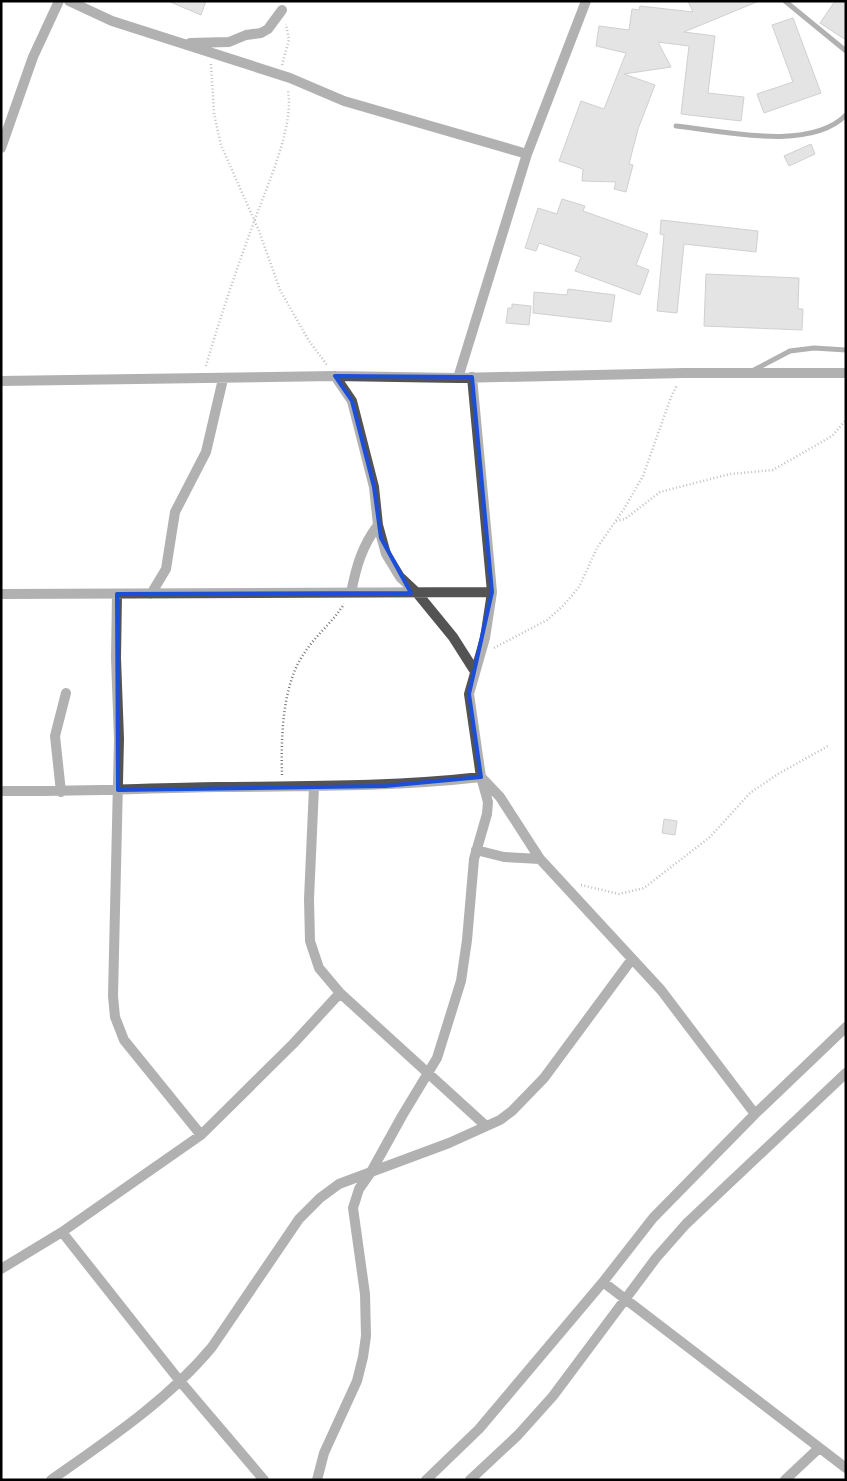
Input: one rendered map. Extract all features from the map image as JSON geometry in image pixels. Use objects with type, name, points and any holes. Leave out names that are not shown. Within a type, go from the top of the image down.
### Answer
[{"type":"street","points":[[1,148],[33,57],[59,1]]},
{"type":"street","points":[[69,1],[112,21],[284,76],[358,106],[527,154]]},
{"type":"street","points":[[458,378],[527,154],[586,1]]},
{"type":"street","points":[[183,43],[229,42],[246,35],[261,33],[268,29],[282,10]]},
{"type":"street","points":[[1,381],[202,380],[335,376],[458,378],[750,372],[846,373]]},
{"type":"street","points":[[335,376],[352,401],[374,487],[378,525],[383,546],[400,577],[417,593],[453,636],[474,670]]},
{"type":"street","points":[[317,1480],[324,1452],[362,1364],[366,1336],[365,1294],[353,1208],[359,1190],[437,1058],[461,981],[476,850],[487,814],[488,802],[481,777],[469,702],[470,684],[485,638],[492,592],[472,377]]},
{"type":"street","points":[[151,594],[166,569],[175,512],[206,452],[223,379]]},
{"type":"street","points":[[351,593],[359,557],[365,543],[378,525]]},
{"type":"street","points":[[1,594],[492,592]]},
{"type":"street","points":[[117,594],[118,790],[115,845],[113,996],[115,1017],[124,1040],[201,1135]]},
{"type":"street","points":[[61,792],[55,736],[66,693]]},
{"type":"street","points":[[1,791],[61,792],[385,786],[481,777]]},
{"type":"street","points":[[481,777],[500,797],[540,858],[661,990],[755,1114]]},
{"type":"street","points":[[314,787],[309,899],[310,941],[318,968],[340,993],[486,1126]]},
{"type":"street","points":[[476,850],[504,857],[540,858]]},
{"type":"street","points":[[51,1480],[122,1429],[179,1380],[212,1346],[298,1219],[320,1198],[339,1184],[449,1143],[486,1126],[512,1111],[544,1078],[632,959]]},
{"type":"street","points":[[1,1269],[62,1232],[201,1135],[293,1044],[340,993]]},
{"type":"street","points":[[426,1480],[479,1429],[603,1282],[653,1218],[755,1114],[846,1027]]},
{"type":"street","points":[[470,1480],[518,1435],[553,1396],[624,1299],[686,1224],[846,1073]]},
{"type":"street","points":[[62,1232],[179,1380],[264,1480]]},
{"type":"street","points":[[603,1282],[846,1468]]},
{"type":"street","points":[[785,1480],[818,1448]]},
{"type":"lane","points":[[785,1],[846,51]]},
{"type":"lane","points":[[676,126],[786,138],[828,128],[846,115]]},
{"type":"lane","points":[[750,372],[790,350],[814,348],[846,350]]},
{"type":"path","points":[[202,380],[219,320],[267,189],[283,135],[289,95],[282,62],[289,40],[282,10]]},
{"type":"path","points":[[210,52],[214,114],[222,145],[280,290],[309,341],[335,376]]},
{"type":"path","points":[[478,656],[530,631],[564,605],[579,587],[597,548],[643,476],[671,397],[684,373]]},
{"type":"path","points":[[615,522],[625,519],[665,490],[730,474],[772,470],[832,436],[846,420]]},
{"type":"path","points":[[282,787],[281,750],[289,680],[305,651],[335,618],[351,593]]},
{"type":"path","points":[[563,882],[619,894],[644,888],[710,837],[750,794],[778,774],[828,746]]},
{"type":"highlighted area","points":[[335,376],[472,377],[492,592],[469,694],[481,777],[385,786],[118,790],[117,594],[411,593],[381,538],[374,487],[352,401]]},
{"type":"building","points":[[168,1],[206,1],[201,15]]},
{"type":"building","points":[[688,1],[759,1],[684,32],[715,36],[708,93],[744,97],[741,121],[681,114],[689,46],[658,42],[671,67],[624,74],[655,85],[638,129],[629,164],[633,165],[626,192],[614,189],[616,182],[582,181],[583,169],[559,161],[581,101],[604,109],[626,53],[596,46],[599,26],[629,30],[632,9],[639,10],[640,6],[693,12]]},
{"type":"building","points":[[835,1],[846,1],[846,40],[820,23]]},
{"type":"building","points":[[793,18],[821,93],[764,113],[757,94],[793,82],[772,25]]},
{"type":"building","points":[[811,144],[815,154],[789,166],[784,156]]},
{"type":"building","points":[[562,199],[585,206],[583,211],[648,234],[636,265],[649,270],[640,295],[575,271],[581,257],[539,243],[536,251],[525,248],[538,208],[557,214]]},
{"type":"building","points":[[661,220],[758,231],[756,252],[684,244],[677,313],[657,311],[664,235],[660,234]]},
{"type":"building","points":[[706,274],[799,278],[798,309],[803,309],[802,330],[704,326]]},
{"type":"building","points":[[568,289],[615,295],[611,322],[533,313],[534,292],[567,295]]},
{"type":"building","points":[[512,304],[531,306],[529,325],[506,323],[508,308],[512,308]]},
{"type":"building","points":[[664,819],[677,821],[675,835],[662,833]]}]
